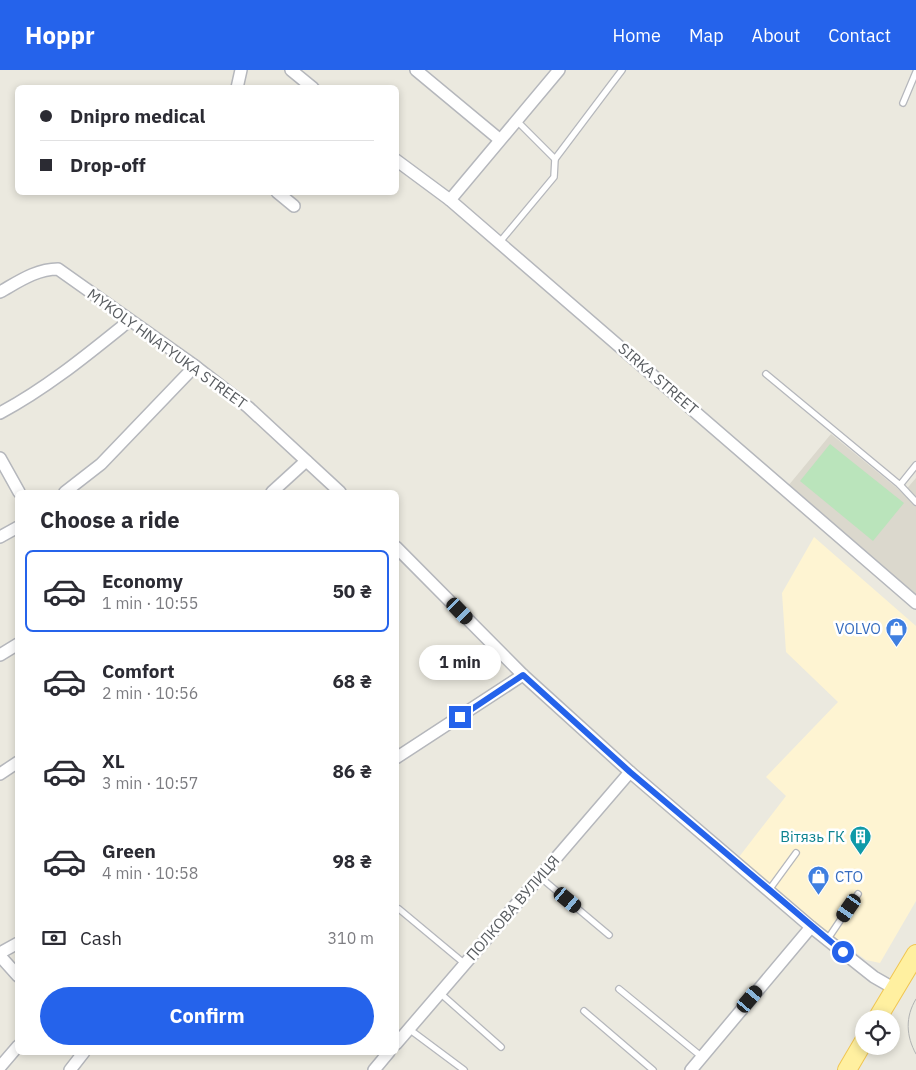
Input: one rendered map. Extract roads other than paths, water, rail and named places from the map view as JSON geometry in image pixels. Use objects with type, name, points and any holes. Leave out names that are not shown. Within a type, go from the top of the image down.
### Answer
[{"type":"main road","points":[[882,1010],[916,954]]},
{"type":"main road","points":[[847,1070],[856,1055]]},
{"type":"street","points":[[238,85],[241,70]]},
{"type":"street","points":[[291,70],[309,85]]},
{"type":"street","points":[[416,70],[499,139]]},
{"type":"street","points":[[450,200],[499,139],[559,70]]},
{"type":"street","name":"SIRKA STREET","points":[[399,162],[450,200],[765,470],[916,603]]},
{"type":"street","points":[[281,195],[294,206]]},
{"type":"street","name":"MYKOLY HNATYUKA STREET","points":[[0,292],[36,273],[47,269],[58,269],[195,366],[248,407],[338,490]]},
{"type":"street","points":[[0,413],[27,399],[68,370],[129,321]]},
{"type":"street","points":[[68,490],[101,464],[195,366]]},
{"type":"street","points":[[0,458],[18,490]]},
{"type":"street","points":[[274,490],[306,461]]},
{"type":"street","points":[[0,537],[15,529]]},
{"type":"street","points":[[399,550],[523,675],[630,772],[811,927],[874,977],[895,989]]},
{"type":"street","points":[[0,655],[15,646]]},
{"type":"street","points":[[399,756],[523,675]]},
{"type":"street","points":[[0,774],[15,764]]},
{"type":"street","name":"ПОЛКОВА ВУЛИЦЯ","points":[[399,1041],[630,772]]},
{"type":"street","points":[[691,1070],[811,927]]},
{"type":"street","points":[[15,945],[0,954],[15,972]]},
{"type":"street","points":[[0,1068],[15,1050]]},
{"type":"street","points":[[70,1070],[82,1055]]},
{"type":"street","points":[[374,1070],[386,1055]]},
{"type":"lane","points":[[499,243],[554,178],[556,159],[622,70]]},
{"type":"lane","points":[[903,102],[916,72]]},
{"type":"lane","points":[[516,120],[556,159]]},
{"type":"lane","points":[[766,374],[900,485],[916,502]]},
{"type":"lane","points":[[900,485],[916,465]]},
{"type":"lane","points":[[769,890],[796,853]]},
{"type":"lane","points":[[540,876],[609,935]]},
{"type":"lane","points":[[827,940],[858,894]]},
{"type":"lane","points":[[399,909],[465,964]]},
{"type":"lane","points":[[619,989],[702,1057]]},
{"type":"lane","points":[[440,993],[501,1047]]},
{"type":"lane","points":[[584,1011],[653,1070]]},
{"type":"lane","points":[[409,1029],[464,1070]]},
{"type":"tram line","points":[[916,999],[912,1006],[908,1026],[910,1040],[916,1054]]},
{"type":"place","name":"VOLVO","points":[[897,648]]},
{"type":"place","name":"Вітязь ГК","points":[[861,856]]},
{"type":"place","name":"СТО","points":[[819,896]]}]
